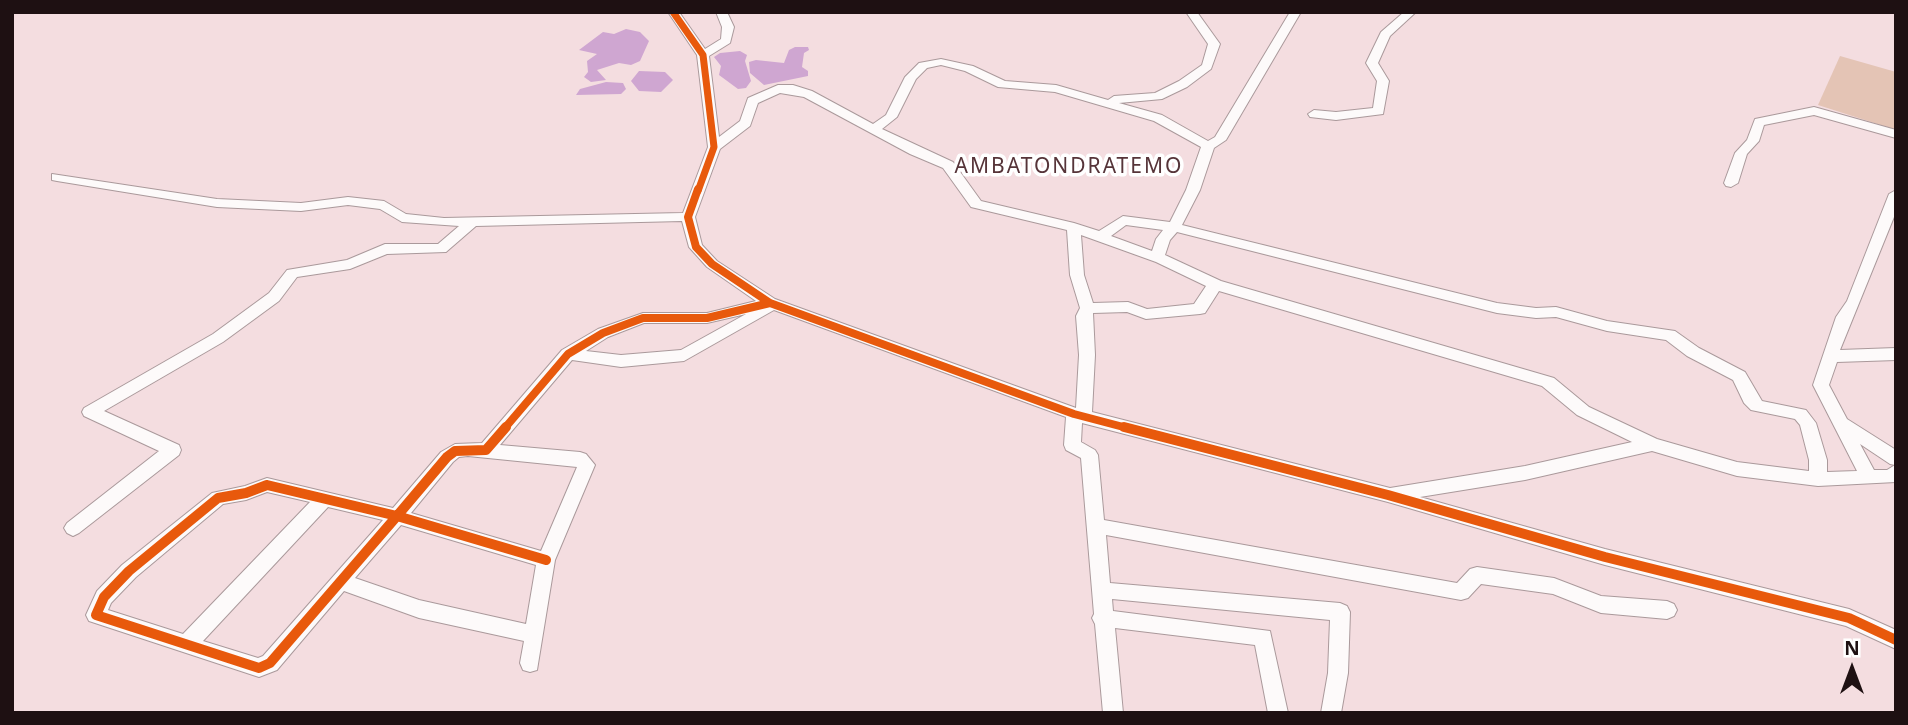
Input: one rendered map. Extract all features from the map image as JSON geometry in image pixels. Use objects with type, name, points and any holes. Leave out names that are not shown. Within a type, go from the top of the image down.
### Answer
[{"type":"street","points":[[673,12],[703,55],[714,147],[688,217],[696,247],[712,264],[772,304],[1079,415],[1388,495],[1605,557],[1849,618],[1896,640]]},
{"type":"street","points":[[703,55],[726,41],[728,27],[721,12]]},
{"type":"street","points":[[1101,101],[1158,96],[1183,84],[1207,67],[1213,44],[1191,12]]},
{"type":"street","points":[[1157,257],[1163,239],[1174,227],[1193,190],[1209,146],[1220,140],[1296,12]]},
{"type":"street","points":[[1314,114],[1336,116],[1379,111],[1383,81],[1372,63],[1385,34],[1411,12]]},
{"type":"street","points":[[875,128],[891,117],[911,77],[923,65],[941,62],[969,68],[1002,84],[1056,89],[1158,118],[1209,146]]},
{"type":"street","points":[[714,147],[746,122],[752,101],[778,89],[793,89],[808,94],[915,151],[948,165],[976,204],[1074,227],[1157,257],[1216,285],[1548,382],[1583,411],[1653,444],[1737,469],[1818,479],[1891,477],[1896,472]]},
{"type":"street","points":[[1731,183],[1741,153],[1753,141],[1759,122],[1814,111],[1896,134]]},
{"type":"street","points":[[57,177],[217,203],[301,207],[348,201],[384,205],[402,218],[444,222],[688,217]]},
{"type":"street","points":[[1869,478],[1821,385],[1896,194]]},
{"type":"street","points":[[73,528],[173,450],[90,412],[218,338],[274,296],[292,273],[349,264],[385,249],[441,249],[474,220]]},
{"type":"street","points":[[1100,237],[1123,220],[1174,227],[1497,308],[1535,313],[1556,312],[1607,326],[1670,335],[1693,352],[1739,376],[1750,399],[1757,406],[1800,414],[1808,423],[1818,460],[1818,479]]},
{"type":"street","points":[[1074,227],[1077,275],[1087,308],[1084,316],[1087,355],[1072,445],[1089,455],[1112,713]]},
{"type":"street","points":[[1087,308],[1128,307],[1146,314],[1200,309],[1204,299],[1216,285]]},
{"type":"street","points":[[486,450],[568,354],[603,332],[643,318],[707,318],[772,304]]},
{"type":"street","points":[[568,354],[621,361],[684,355],[772,304]]},
{"type":"street","points":[[1831,356],[1896,354]]},
{"type":"street","points":[[1840,423],[1896,459]]},
{"type":"street","points":[[1388,495],[1525,472],[1653,444]]},
{"type":"street","points":[[530,663],[546,560],[578,488],[586,465],[584,460],[486,450],[455,451],[447,457],[397,516],[341,582],[266,666],[259,668],[96,615],[104,597],[129,571],[218,498],[246,494],[267,485],[397,516],[546,560]]},
{"type":"street","points":[[187,644],[323,499]]},
{"type":"street","points":[[1095,526],[1461,592],[1477,575],[1554,586],[1601,604],[1668,610]]},
{"type":"street","points":[[341,582],[419,609],[534,635]]},
{"type":"street","points":[[1100,590],[1340,612],[1338,673],[1331,713]]},
{"type":"street","points":[[1102,618],[1263,637],[1278,713]]},
{"type":"shaded area","points":[[626,29],[640,32],[649,41],[640,61],[631,65],[619,63],[597,70],[606,80],[591,82],[584,77],[588,72],[587,61],[597,54],[579,50],[603,32],[614,34]]},
{"type":"shaded area","points":[[808,47],[809,50],[804,53],[802,67],[808,71],[808,76],[764,85],[750,73],[749,62],[756,60],[784,63],[789,50]]},
{"type":"shaded area","points":[[740,51],[747,55],[745,61],[751,81],[746,88],[738,89],[719,75],[721,66],[714,57],[720,53]]},
{"type":"shaded area","points":[[1840,56],[1896,72],[1896,130],[1818,105]]},
{"type":"shaded area","points":[[639,71],[665,72],[673,80],[661,92],[639,91],[631,81]]},
{"type":"shaded area","points":[[606,82],[623,83],[626,89],[621,94],[576,95],[580,89]]},
{"type":"cycle path","points":[[673,12],[703,55],[714,147],[688,217],[691,234],[696,247],[712,264],[770,303],[1074,414],[1388,495],[1605,557],[1849,618],[1896,640]]},
{"type":"cycle path","points":[[546,560],[397,516],[270,663],[259,668],[96,615],[104,597],[129,571],[218,498],[246,493],[267,485],[397,516],[447,457],[455,451],[486,450],[568,354],[603,333],[643,318],[707,318],[770,303]]},
{"type":"district","name":"AMBATONDRATEMO","points":[[1069,167]]}]
